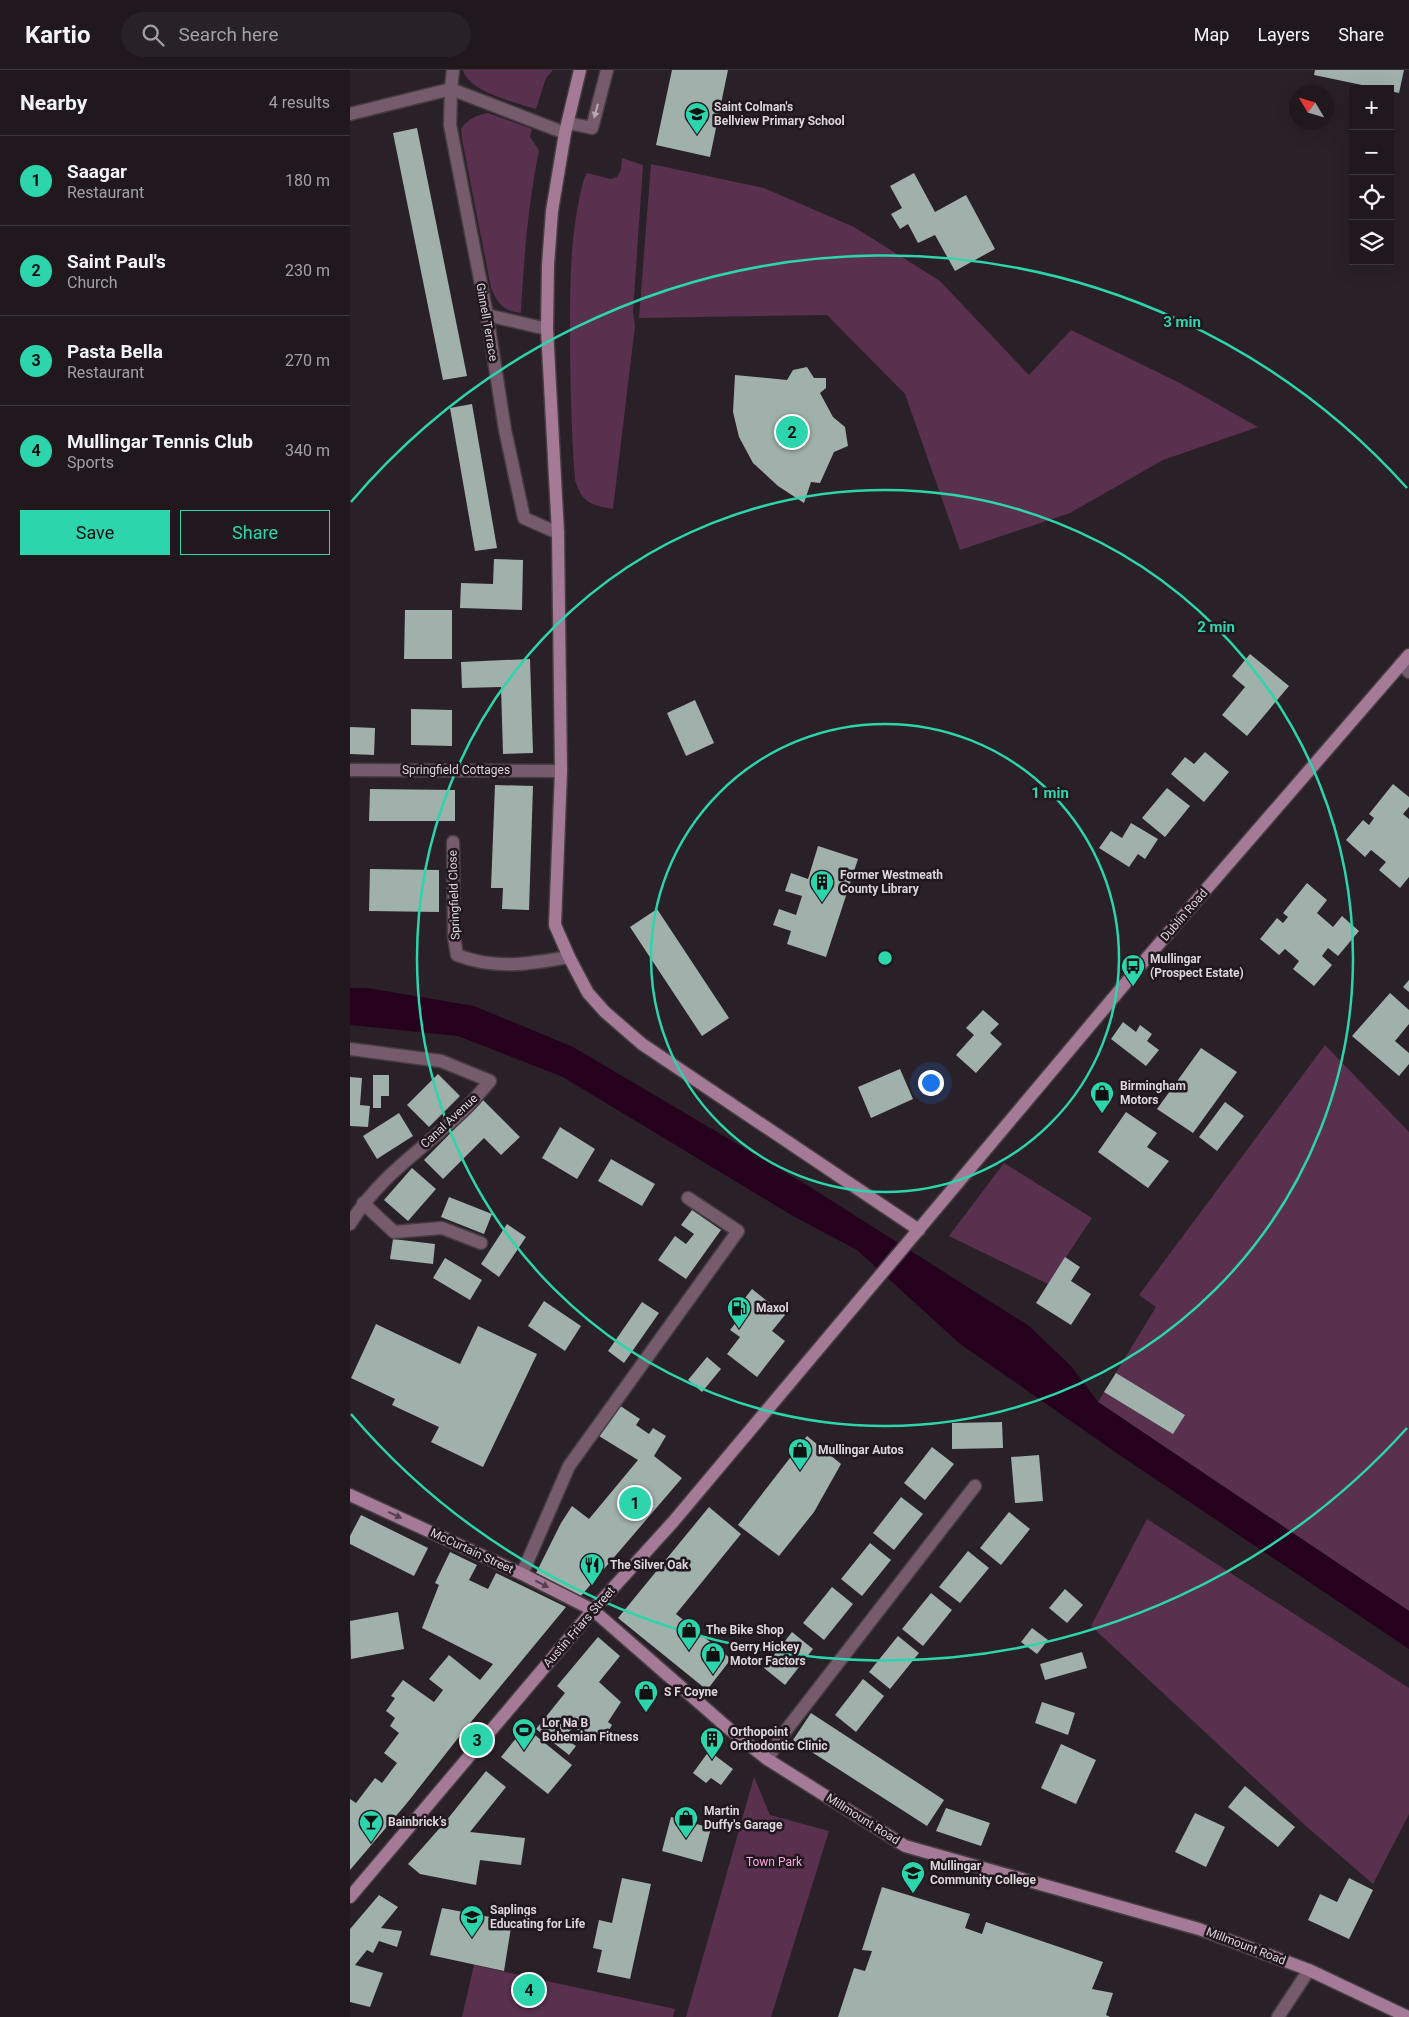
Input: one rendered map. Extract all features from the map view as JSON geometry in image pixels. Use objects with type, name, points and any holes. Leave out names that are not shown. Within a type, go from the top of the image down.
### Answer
[{"type":"street","name":"Ginnell Terrace","points":[[453,70],[450,89],[450,125],[486,316],[505,430],[524,518],[558,533]]},
{"type":"street","points":[[580,70],[566,128],[552,211],[548,265],[547,330],[558,533],[562,771],[555,925],[588,993],[605,1012],[642,1044],[919,1230]]},
{"type":"street","points":[[350,114],[450,89],[566,128],[592,128],[607,70]]},
{"type":"street","points":[[486,316],[547,330]]},
{"type":"street","name":"Dublin Road","points":[[905,1247],[1145,960],[1406,664]]},
{"type":"street","name":"Springfield Cottages","points":[[350,770],[562,771]]},
{"type":"street","name":"Springfield Close","points":[[452,842],[454,937],[457,955],[473,961],[524,965],[569,957]]},
{"type":"street","name":"Canal Avenue","points":[[350,1049],[441,1061],[490,1081],[467,1107],[386,1178],[363,1203],[350,1224]]},
{"type":"street","points":[[522,1574],[569,1466],[738,1231],[688,1198]]},
{"type":"street","points":[[363,1203],[394,1232],[442,1228],[481,1243]]},
{"type":"street","name":"Austin Friars Street","points":[[350,1897],[593,1610],[673,1522],[905,1247]]},
{"type":"street","points":[[767,1759],[787,1728],[975,1486]]},
{"type":"street","name":"McCurtain Street","points":[[350,1495],[522,1574],[593,1610]]},
{"type":"street","name":"Millmount Road","points":[[593,1610],[728,1728],[767,1759],[905,1846],[1199,1928],[1308,1970],[1408,2017]]},
{"type":"street","points":[[1278,2017],[1308,1970]]},
{"type":"green space","points":[[463,70],[553,70],[546,78],[536,109],[495,96],[474,85],[467,78]]},
{"type":"green space","points":[[488,113],[532,129],[530,137],[539,150],[527,231],[521,313],[502,306],[491,288],[462,139],[461,129],[469,120]]},
{"type":"green space","points":[[622,158],[643,165],[633,312],[635,326],[613,509],[588,502],[581,494],[575,480],[570,287],[576,215],[584,179],[587,173],[611,179],[617,177],[621,170]]},
{"type":"green space","points":[[651,164],[764,188],[854,227],[940,281],[1029,375],[1071,330],[1180,383],[1258,427],[1163,460],[1070,513],[960,550],[905,394],[827,315],[639,318]]},
{"type":"green space","points":[[1325,1045],[1409,1132],[1409,1611],[1098,1402],[1156,1307],[1139,1295]]},
{"type":"green space","points":[[1004,1163],[1092,1218],[1048,1284],[949,1236]]},
{"type":"green space","points":[[1147,1519],[1409,1688],[1409,1814],[1373,1884],[1307,1827],[1091,1626]]},
{"type":"green space","name":"Town Park","points":[[754,1777],[770,1815],[829,1831],[771,2017],[686,2017]]},
{"type":"green space","points":[[474,1965],[675,2009],[673,2017],[462,2017]]},
{"type":"shaded area","points":[[350,988],[367,988],[474,1006],[573,1047],[810,1187],[1029,1326],[1071,1366],[1098,1402],[1409,1611],[1409,1649],[1118,1454],[959,1343],[857,1250],[793,1216],[563,1077],[458,1036],[350,1025]]},
{"type":"building","points":[[672,70],[728,70],[710,157],[656,145]]},
{"type":"building","points":[[1315,70],[1404,70],[1399,93],[1394,92],[1394,85],[1362,85],[1314,75]]},
{"type":"building","points":[[417,128],[467,376],[443,380],[393,133]]},
{"type":"building","points":[[914,173],[935,212],[966,195],[995,249],[955,271],[935,235],[918,243],[908,224],[900,229],[891,214],[902,208],[890,186]]},
{"type":"building","points":[[807,367],[814,378],[826,378],[826,388],[820,393],[833,417],[845,427],[848,446],[834,452],[820,483],[811,482],[804,503],[778,486],[753,463],[739,437],[733,412],[735,375],[787,380],[793,370]]},
{"type":"building","points":[[472,404],[497,548],[475,551],[450,408]]},
{"type":"building","points":[[494,559],[523,560],[522,610],[460,608],[461,583],[493,584]]},
{"type":"building","points":[[405,610],[452,610],[452,659],[404,659]]},
{"type":"building","points":[[1250,654],[1289,686],[1247,736],[1222,715],[1245,687],[1232,676]]},
{"type":"building","points":[[530,659],[533,753],[503,754],[501,687],[462,688],[461,662]]},
{"type":"building","points":[[695,700],[714,743],[686,756],[667,713]]},
{"type":"building","points":[[411,709],[452,710],[452,746],[411,745]]},
{"type":"building","points":[[350,727],[375,728],[374,755],[350,754]]},
{"type":"building","points":[[1205,752],[1229,772],[1204,802],[1171,774],[1185,757],[1194,764]]},
{"type":"building","points":[[1393,784],[1409,797],[1409,807],[1403,814],[1409,819],[1409,877],[1400,888],[1379,870],[1386,862],[1371,850],[1365,857],[1346,840],[1363,820],[1369,825],[1374,818],[1369,814]]},
{"type":"building","points":[[495,785],[533,786],[529,910],[502,909],[503,888],[491,888]]},
{"type":"building","points":[[1167,788],[1190,806],[1165,837],[1142,818]]},
{"type":"building","points":[[370,789],[455,790],[455,821],[369,821]]},
{"type":"building","points":[[1131,823],[1158,839],[1145,859],[1138,854],[1129,867],[1099,848],[1111,831],[1122,838]]},
{"type":"building","name":"Former Westmeath County Library","points":[[818,846],[858,859],[826,957],[787,944],[791,931],[773,925],[779,909],[796,915],[802,896],[785,891],[791,873],[808,879]]},
{"type":"building","points":[[370,869],[439,870],[439,912],[369,911]]},
{"type":"building","points":[[1307,883],[1327,900],[1317,913],[1333,927],[1342,916],[1359,931],[1338,956],[1328,948],[1322,956],[1332,965],[1314,986],[1293,969],[1299,961],[1285,949],[1279,955],[1260,939],[1277,918],[1283,923],[1288,917],[1283,913]]},
{"type":"building","points":[[657,909],[729,1018],[702,1036],[630,927]]},
{"type":"building","points":[[1409,980],[1409,992],[1403,987]]},
{"type":"building","points":[[1390,993],[1409,1010],[1409,1024],[1395,1041],[1409,1053],[1409,1064],[1399,1076],[1352,1036]]},
{"type":"building","points":[[983,1010],[999,1024],[990,1033],[1002,1044],[976,1073],[956,1055],[974,1035],[966,1028]]},
{"type":"building","points":[[1123,1022],[1136,1032],[1140,1025],[1152,1034],[1147,1041],[1159,1050],[1146,1066],[1111,1039]]},
{"type":"building","points":[[1201,1048],[1237,1072],[1193,1133],[1157,1109]]},
{"type":"building","points":[[900,1069],[913,1099],[871,1118],[858,1087]]},
{"type":"building","points":[[438,1074],[460,1096],[429,1127],[407,1105]]},
{"type":"building","points":[[373,1075],[389,1075],[389,1096],[381,1096],[381,1108],[373,1108]]},
{"type":"building","points":[[350,1077],[362,1078],[360,1105],[370,1106],[368,1127],[350,1126]]},
{"type":"building","points":[[483,1100],[520,1137],[501,1155],[484,1138],[443,1179],[424,1160]]},
{"type":"building","points":[[1225,1102],[1244,1116],[1217,1151],[1199,1137]]},
{"type":"building","points":[[1126,1112],[1157,1133],[1147,1147],[1169,1161],[1148,1188],[1098,1152]]},
{"type":"building","points":[[399,1113],[413,1136],[377,1159],[363,1136]]},
{"type":"building","points":[[560,1127],[595,1149],[577,1179],[542,1158]]},
{"type":"building","points":[[611,1159],[655,1184],[642,1206],[598,1181]]},
{"type":"building","points":[[412,1168],[436,1189],[408,1221],[384,1200]]},
{"type":"building","points":[[449,1197],[492,1214],[484,1234],[441,1217]]},
{"type":"building","points":[[692,1210],[721,1230],[686,1279],[658,1260],[675,1236],[686,1244],[694,1234],[681,1225]]},
{"type":"building","points":[[507,1224],[526,1237],[499,1277],[481,1264]]},
{"type":"building","points":[[393,1239],[435,1244],[433,1264],[390,1259]]},
{"type":"building","points":[[1065,1257],[1080,1267],[1071,1281],[1091,1294],[1071,1325],[1036,1303]]},
{"type":"building","points":[[445,1258],[482,1280],[470,1300],[433,1278]]},
{"type":"building","points":[[752,1289],[785,1315],[772,1331],[785,1341],[757,1377],[727,1354],[740,1337],[730,1330],[741,1316],[735,1311]]},
{"type":"building","points":[[544,1301],[581,1326],[565,1351],[528,1326]]},
{"type":"building","points":[[642,1302],[659,1313],[624,1363],[608,1351]]},
{"type":"building","points":[[376,1324],[460,1364],[478,1326],[537,1354],[483,1467],[431,1442],[439,1427],[392,1405],[395,1399],[351,1378]]},
{"type":"building","points":[[707,1357],[721,1369],[702,1392],[688,1380]]},
{"type":"building","points":[[1116,1373],[1185,1415],[1173,1434],[1104,1392]]},
{"type":"building","points":[[619,1405],[640,1419],[636,1425],[649,1434],[653,1428],[666,1436],[654,1456],[682,1478],[580,1597],[536,1573],[561,1523],[572,1506],[589,1519],[638,1460],[599,1436]]},
{"type":"building","points":[[1002,1422],[1003,1448],[952,1449],[952,1423]]},
{"type":"building","points":[[807,1436],[841,1464],[814,1512],[779,1556],[738,1525]]},
{"type":"building","points":[[932,1447],[954,1464],[925,1500],[904,1483]]},
{"type":"building","points":[[1039,1455],[1043,1501],[1015,1503],[1011,1457]]},
{"type":"building","points":[[901,1497],[923,1514],[894,1550],[873,1533]]},
{"type":"building","points":[[709,1507],[741,1534],[676,1614],[731,1659],[707,1690],[618,1618]]},
{"type":"building","points":[[1009,1512],[1030,1529],[1001,1565],[980,1548]]},
{"type":"building","points":[[361,1515],[428,1548],[414,1576],[350,1544],[350,1536]]},
{"type":"building","points":[[870,1543],[891,1560],[862,1596],[841,1579]]},
{"type":"building","points":[[968,1551],[989,1568],[960,1603],[939,1587]]},
{"type":"building","points":[[450,1552],[477,1565],[469,1580],[488,1589],[496,1573],[566,1607],[407,1803],[350,1870],[350,1799],[356,1803],[375,1778],[382,1783],[397,1763],[384,1753],[399,1733],[390,1726],[395,1718],[386,1711],[395,1698],[391,1696],[403,1680],[434,1702],[443,1690],[429,1679],[449,1655],[480,1680],[493,1664],[422,1628],[439,1585],[435,1583]]},
{"type":"building","points":[[832,1587],[853,1604],[824,1640],[803,1623]]},
{"type":"building","points":[[1065,1589],[1083,1605],[1067,1623],[1049,1608]]},
{"type":"building","points":[[931,1593],[952,1610],[923,1646],[902,1629]]},
{"type":"building","points":[[398,1612],[404,1649],[351,1659],[350,1621]]},
{"type":"building","points":[[1032,1628],[1048,1640],[1037,1654],[1021,1642]]},
{"type":"building","points":[[792,1632],[813,1649],[785,1685],[764,1668]]},
{"type":"building","points":[[898,1636],[919,1653],[890,1689],[869,1672]]},
{"type":"building","points":[[598,1637],[620,1656],[599,1682],[621,1702],[608,1722],[612,1725],[601,1744],[573,1727],[564,1738],[576,1746],[569,1755],[536,1729],[565,1693],[557,1686]]},
{"type":"building","points":[[1082,1652],[1087,1668],[1045,1680],[1040,1664]]},
{"type":"building","points":[[863,1679],[884,1696],[856,1732],[835,1715]]},
{"type":"building","points":[[1042,1702],[1075,1713],[1068,1735],[1035,1723]]},
{"type":"building","points":[[811,1713],[944,1800],[927,1826],[793,1740]]},
{"type":"building","points":[[525,1727],[572,1765],[548,1794],[501,1757]]},
{"type":"building","points":[[1061,1744],[1096,1760],[1076,1804],[1041,1788]]},
{"type":"building","name":"Orthopoint Orthodontic Clinic","points":[[709,1751],[733,1769],[721,1785],[711,1778],[706,1783],[693,1773]]},
{"type":"building","points":[[486,1771],[506,1787],[470,1832],[525,1838],[521,1865],[480,1860],[476,1885],[420,1874],[408,1864]]},
{"type":"building","points":[[1245,1786],[1295,1827],[1278,1847],[1228,1807]]},
{"type":"building","points":[[946,1808],[990,1823],[981,1846],[936,1831]]},
{"type":"building","points":[[1195,1813],[1225,1827],[1206,1867],[1175,1852]]},
{"type":"building","name":"Martin Duffy's Garage","points":[[671,1817],[711,1828],[702,1862],[662,1851]]},
{"type":"building","points":[[622,1878],[651,1884],[630,1979],[597,1972],[602,1950],[593,1948],[599,1920],[612,1923]]},
{"type":"building","points":[[1349,1878],[1373,1890],[1349,1939],[1308,1920],[1320,1894],[1337,1902]]},
{"type":"building","points":[[882,1887],[970,1914],[965,1928],[982,1934],[986,1922],[1103,1962],[1092,1989],[1113,1993],[1106,2015],[1110,2017],[838,2017],[854,1968],[865,1971],[872,1951],[862,1950]]},
{"type":"building","points":[[379,1895],[398,1907],[381,1928],[402,1931],[397,1947],[379,1941],[373,1953],[367,1950],[355,1965],[383,1973],[370,2007],[350,2002],[350,1929]]},
{"type":"building","name":"Saplings Educating for Life","points":[[442,1908],[512,1921],[504,1971],[430,1955]]},
{"type":"place","name":"Saint Colman's Bellview Primary School","points":[[697,135]]},
{"type":"place","name":"Saint Paul's","points":[[792,432]]},
{"type":"place","name":"Former Westmeath County Library","points":[[822,903]]},
{"type":"place","name":"Mullingar (Prospect Estate)","points":[[1133,987]]},
{"type":"place","name":"Birmingham Motors","points":[[1102,1114]]},
{"type":"place","name":"Maxol","points":[[739,1329]]},
{"type":"place","name":"Mullingar Autos","points":[[800,1471]]},
{"type":"place","name":"Saagar","points":[[635,1503]]},
{"type":"place","name":"The Silver Oak","points":[[592,1586]]},
{"type":"place","name":"The Bike Shop","points":[[689,1651]]},
{"type":"place","name":"Gerry Hickey Motor Factors","points":[[713,1675]]},
{"type":"place","name":"S F Coyne","points":[[646,1713]]},
{"type":"place","name":"Pasta Bella","points":[[477,1740]]},
{"type":"place","name":"Lor Na B Bohemian Fitness","points":[[524,1751]]},
{"type":"place","name":"Orthopoint Orthodontic Clinic","points":[[712,1760]]},
{"type":"place","name":"Martin Duffy's Garage","points":[[686,1839]]},
{"type":"place","name":"Bainbrick’s","points":[[371,1843]]},
{"type":"place","name":"Mullingar Community College","points":[[913,1894]]},
{"type":"place","name":"Saplings Educating for Life","points":[[472,1938]]},
{"type":"place","name":"Mullingar Tennis Club","points":[[529,1990]]}]
